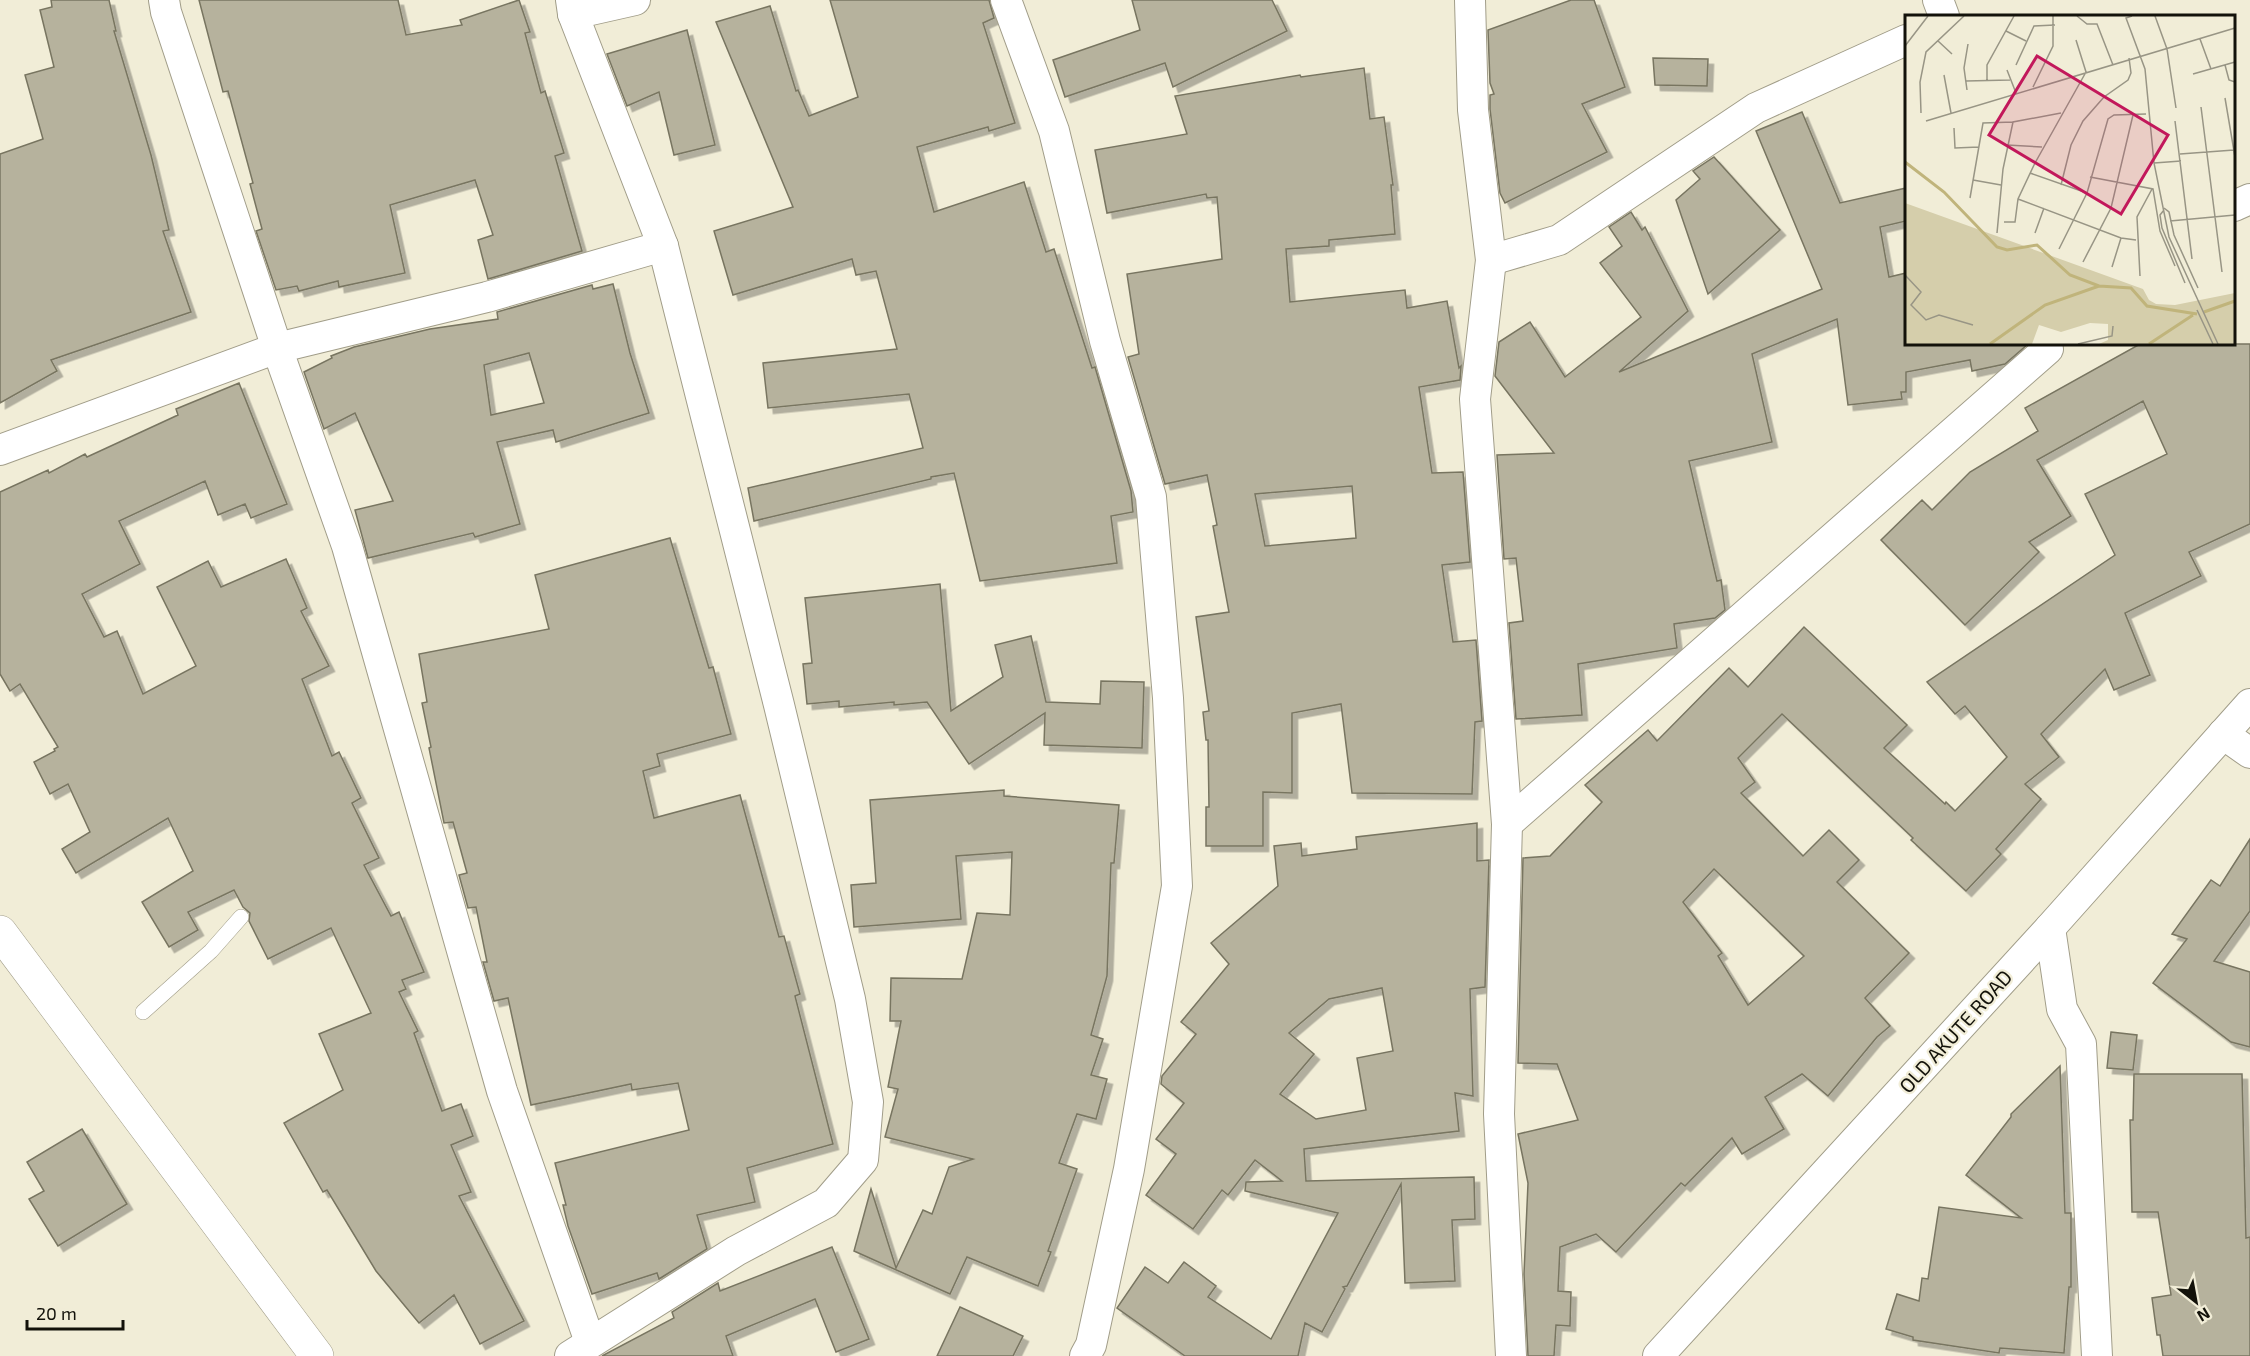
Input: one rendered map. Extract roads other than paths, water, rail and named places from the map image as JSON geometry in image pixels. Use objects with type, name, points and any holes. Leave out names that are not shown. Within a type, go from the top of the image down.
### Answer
[{"type":"main road","points":[[0,932],[317,1356]]},
{"type":"street","points":[[164,0],[277,348],[347,546],[454,930],[580,1349],[736,1251],[826,1203],[863,1160],[868,1102],[850,999],[776,693],[663,246],[572,7],[635,0]]},
{"type":"street","points":[[1006,0],[1054,131],[1105,342],[1151,497],[1168,698],[1177,886],[1129,1169],[1091,1344],[1085,1356]]},
{"type":"street","points":[[1470,0],[1473,110],[1491,260],[1475,399],[1507,825],[1499,1114],[1511,1356]]},
{"type":"street","points":[[1938,0],[1944,15]]},
{"type":"street","points":[[1491,260],[1559,240],[1756,108],[1905,40]]},
{"type":"street","points":[[2235,206],[2250,199]]},
{"type":"street","points":[[0,450],[277,348],[487,297],[663,246]]},
{"type":"street","points":[[1507,825],[2050,345]]},
{"type":"street","name":"OLD AKUTE ROAD","points":[[1658,1356],[2050,928],[2250,704]]},
{"type":"street","points":[[2223,734],[2250,753]]},
{"type":"street","points":[[2050,928],[2062,1009],[2081,1044],[2097,1356]]},
{"type":"lane","points":[[143,1012],[211,951],[241,917]]}]
